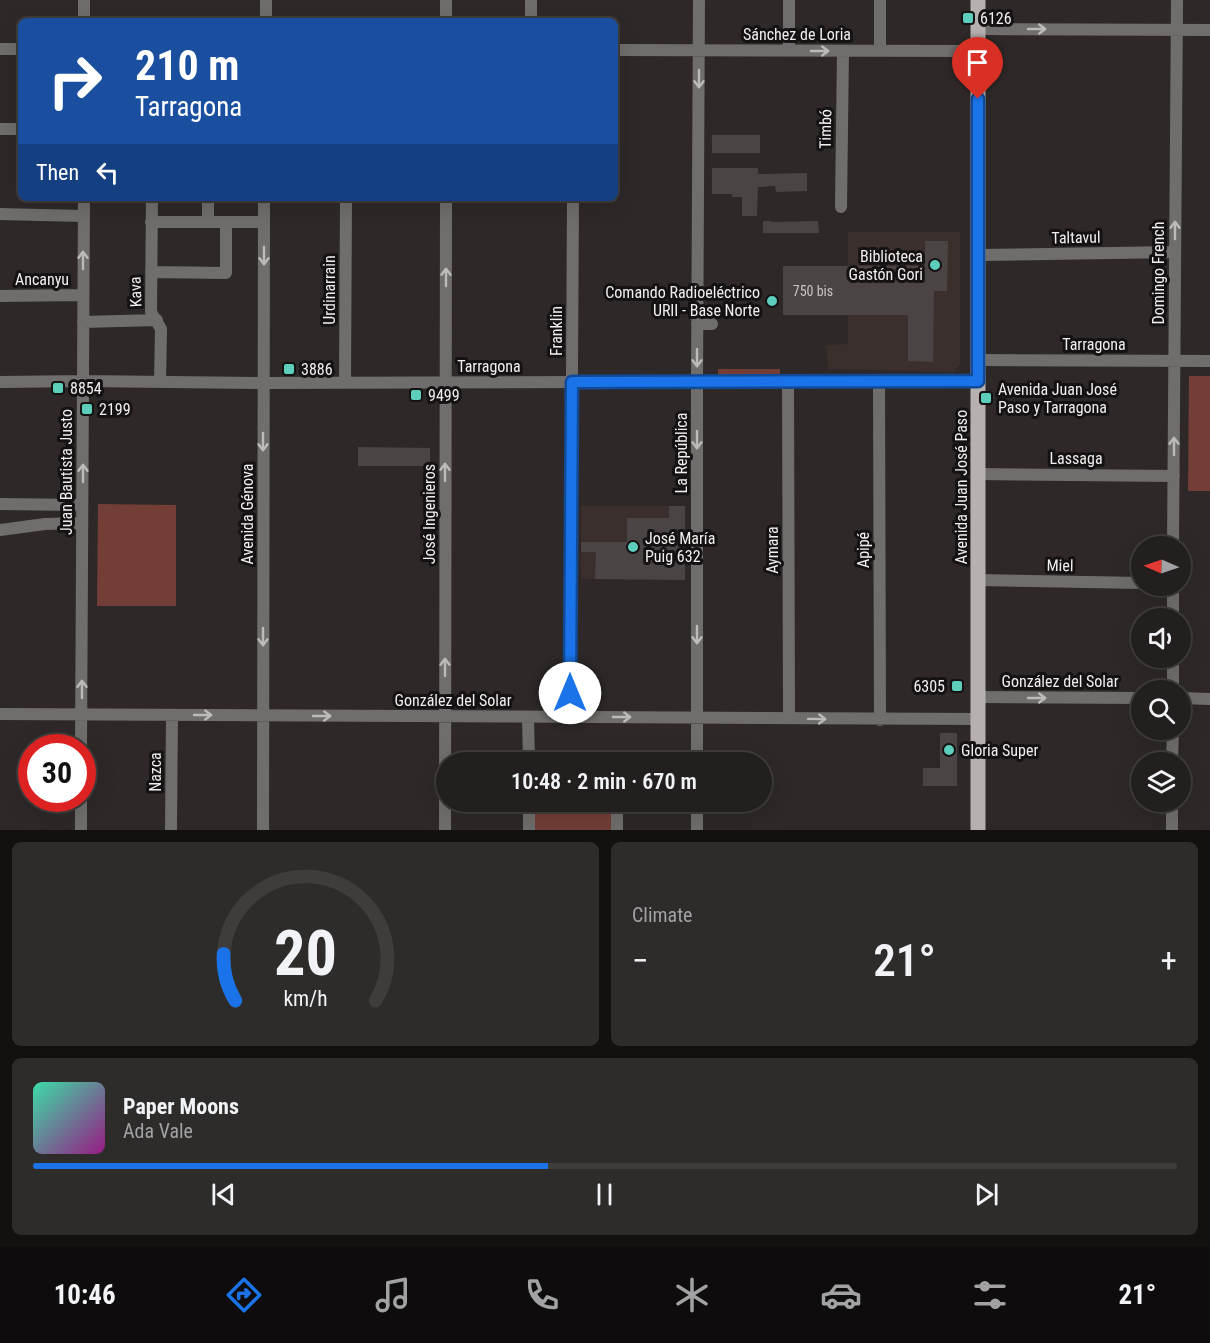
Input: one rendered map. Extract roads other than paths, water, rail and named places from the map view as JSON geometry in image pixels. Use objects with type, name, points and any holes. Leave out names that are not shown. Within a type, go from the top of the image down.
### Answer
[{"type":"main road","name":"Avenida Juan José Paso","points":[[978,0],[978,830]]},
{"type":"street","points":[[84,0],[84,18]]},
{"type":"street","points":[[266,0],[266,18]]},
{"type":"street","points":[[446,0],[446,18]]},
{"type":"street","points":[[531,0],[531,18]]},
{"type":"street","name":"La República","points":[[697,752],[697,324],[693,121],[699,51],[699,0]]},
{"type":"street","points":[[789,0],[789,51]]},
{"type":"street","points":[[880,0],[880,51]]},
{"type":"street","name":"Domingo French","points":[[1173,536],[1176,0]]},
{"type":"street","points":[[978,29],[1210,30]]},
{"type":"street","points":[[0,49],[18,49]]},
{"type":"street","name":"Sánchez de Loria","points":[[618,50],[978,51]]},
{"type":"street","name":"Timbó","points":[[841,207],[843,51]]},
{"type":"street","points":[[0,129],[18,129]]},
{"type":"street","name":"Juan Bautista Justo","points":[[81,734],[84,201]]},
{"type":"street","name":"Kava","points":[[152,201],[151,312],[161,328],[160,382]]},
{"type":"street","points":[[208,201],[208,222]]},
{"type":"street","name":"Avenida Génova","points":[[263,830],[264,201]]},
{"type":"street","name":"Urdinarrain","points":[[345,383],[346,201]]},
{"type":"street","name":"José Ingenieros","points":[[445,830],[446,201]]},
{"type":"street","name":"Franklin","points":[[570,717],[573,201]]},
{"type":"street","points":[[0,214],[84,216]]},
{"type":"street","points":[[151,222],[264,222]]},
{"type":"street","points":[[151,272],[226,273],[226,222]]},
{"type":"street","name":"Taltavul","points":[[978,255],[1175,252]]},
{"type":"street","name":"Ancanyu","points":[[0,296],[83,295]]},
{"type":"street","points":[[83,322],[157,320]]},
{"type":"street","points":[[697,324],[712,324]]},
{"type":"street","name":"Tarragona","points":[[978,360],[1210,361]]},
{"type":"street","name":"Aymara","points":[[788,381],[789,718]]},
{"type":"street","name":"Apipé","points":[[879,381],[880,720]]},
{"type":"street","name":"Tarragona","points":[[0,382],[978,381]]},
{"type":"street","name":"Lassaga","points":[[978,474],[1174,476]]},
{"type":"street","points":[[0,504],[82,504]]},
{"type":"street","points":[[0,530],[45,524],[82,523]]},
{"type":"street","name":"Miel","points":[[978,580],[1131,583]]},
{"type":"street","name":"González del Solar","points":[[978,697],[1131,698]]},
{"type":"street","points":[[1191,698],[1210,699]]},
{"type":"street","name":"González del Solar","points":[[0,714],[978,719]]},
{"type":"street","name":"Nazca","points":[[171,830],[172,715]]},
{"type":"street","points":[[528,717],[529,752]]},
{"type":"street","points":[[81,812],[81,830]]},
{"type":"street","points":[[529,812],[529,830]]},
{"type":"street","points":[[617,812],[617,830]]},
{"type":"street","points":[[697,812],[697,830]]},
{"type":"street","points":[[1172,812],[1172,830]]},
{"type":"place","name":"6126","points":[[968,18]]},
{"type":"place","name":"Biblioteca Gastón Gori","points":[[935,265]]},
{"type":"place","name":"Comando Radioeléctrico URII - Base Norte","points":[[772,301]]},
{"type":"place","name":"3886","points":[[289,369]]},
{"type":"place","name":"8854","points":[[58,388]]},
{"type":"place","name":"9499","points":[[416,395]]},
{"type":"place","name":"Avenida Juan José Paso y Tarragona","points":[[986,398]]},
{"type":"place","name":"2199","points":[[87,409]]},
{"type":"place","name":"José María Puig 632","points":[[633,547]]},
{"type":"place","name":"6305","points":[[957,686]]},
{"type":"place","name":"Gloria Super","points":[[949,750]]}]
